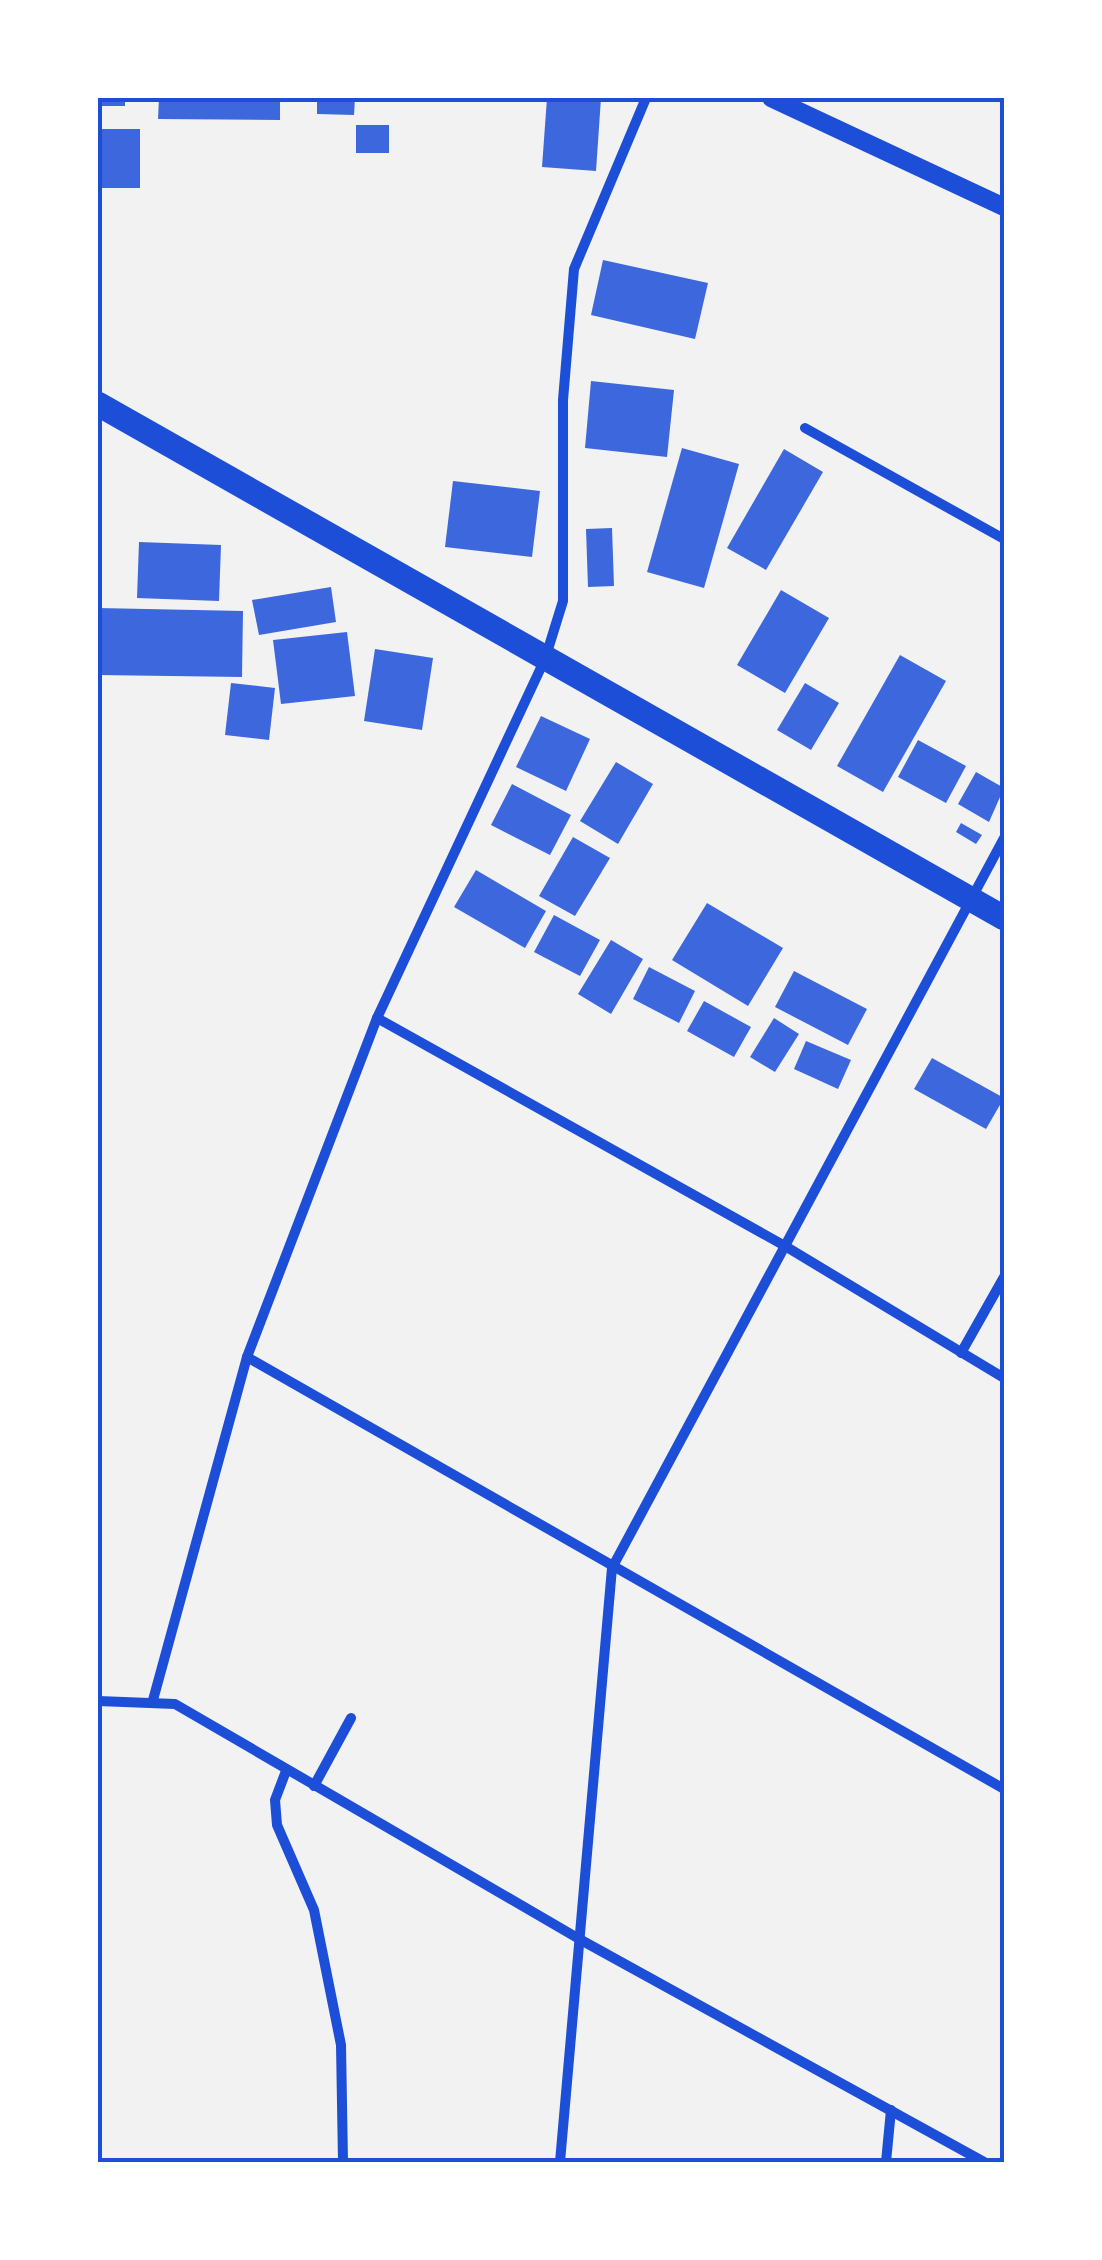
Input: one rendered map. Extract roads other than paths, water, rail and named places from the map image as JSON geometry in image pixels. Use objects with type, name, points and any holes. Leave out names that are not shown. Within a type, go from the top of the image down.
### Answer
[{"type":"main road","points":[[98,404],[1004,918]]},
{"type":"street","points":[[153,1700],[247,1357],[376,1018],[545,658],[562,602],[562,400],[574,270],[646,98]]},
{"type":"street","points":[[771,98],[1004,207]]},
{"type":"street","points":[[805,428],[1004,539]]},
{"type":"street","points":[[560,2162],[612,1568],[1004,838]]},
{"type":"street","points":[[376,1018],[785,1246],[1004,1378]]},
{"type":"street","points":[[961,1353],[1004,1277]]},
{"type":"street","points":[[247,1357],[1004,1790]]},
{"type":"street","points":[[98,1701],[153,1700],[175,1704],[286,1772],[581,1940],[984,2162]]},
{"type":"street","points":[[314,1786],[351,1718]]},
{"type":"street","points":[[286,1772],[275,1800],[278,1825],[314,1910],[341,2045],[343,2162]]},
{"type":"street","points":[[886,2162],[890,2110]]}]
